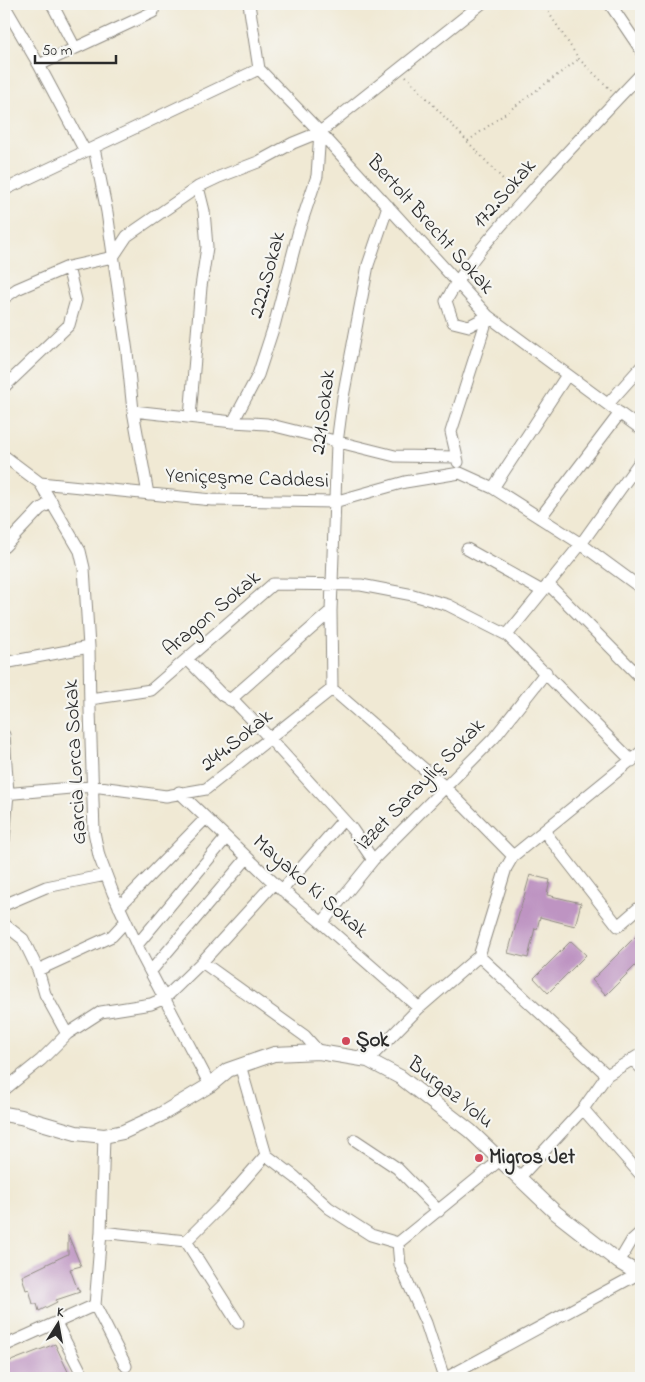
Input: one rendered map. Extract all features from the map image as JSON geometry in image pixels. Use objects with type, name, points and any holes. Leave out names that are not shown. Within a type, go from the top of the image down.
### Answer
[{"type":"street","points":[[52,4],[76,48]]},
{"type":"street","points":[[39,65],[154,12],[154,4]]},
{"type":"street","points":[[4,190],[259,68],[249,4]]},
{"type":"street","points":[[4,298],[18,289],[68,267],[113,257],[126,236],[198,187],[258,162],[293,143],[320,132],[481,4]]},
{"type":"street","points":[[610,4],[641,50]]},
{"type":"street","points":[[8,8],[89,150],[107,212],[127,352],[132,411],[148,494]]},
{"type":"street","name":"Bertolt Brecht Sokak","points":[[259,68],[488,316],[641,428]]},
{"type":"street","name":"172.Sokak","points":[[488,316],[469,326],[453,322],[446,301],[457,281],[490,237],[641,74]]},
{"type":"street","name":"222.Sokak","points":[[233,422],[258,375],[274,326],[299,230],[317,176],[320,132]]},
{"type":"street","points":[[190,417],[206,247],[204,211],[198,187]]},
{"type":"street","name":"221.Sokak","points":[[332,689],[331,611],[337,443],[343,396],[368,264],[388,206]]},
{"type":"street","points":[[4,387],[69,324],[76,300],[68,267]]},
{"type":"street","points":[[488,316],[451,432],[460,473],[493,488],[581,544],[641,588]]},
{"type":"street","points":[[608,404],[641,367]]},
{"type":"street","points":[[493,488],[567,375]]},
{"type":"street","points":[[132,411],[267,424],[395,456],[457,457]]},
{"type":"street","points":[[540,518],[620,413]]},
{"type":"street","points":[[4,456],[40,484]]},
{"type":"street","points":[[507,635],[581,544],[641,460]]},
{"type":"street","name":"Yeniçeşme Caddesi","points":[[40,484],[212,500],[334,502],[405,482],[460,473]]},
{"type":"street","name":"Garcia Lorca Sokak","points":[[40,484],[80,551],[84,568],[89,647],[94,832],[99,856],[119,907],[137,945],[210,1085]]},
{"type":"street","points":[[4,547],[40,509],[52,502]]},
{"type":"street","points":[[467,549],[545,588],[641,678]]},
{"type":"street","name":"Aragon Sokak","points":[[90,699],[151,690],[273,584],[361,585],[413,595],[448,605],[507,635],[632,760]]},
{"type":"street","points":[[230,700],[331,611]]},
{"type":"street","points":[[4,663],[89,647]]},
{"type":"street","points":[[187,658],[222,695],[236,703],[270,739],[352,829],[373,860]]},
{"type":"street","name":"İzzet Sarayliç Sokak","points":[[322,922],[373,860],[494,738],[546,672]]},
{"type":"street","points":[[332,689],[446,788],[513,856]]},
{"type":"street","name":"244.Sokak","points":[[6,793],[92,786],[166,796],[206,789],[332,689]]},
{"type":"street","points":[[4,735],[6,793],[4,840]]},
{"type":"street","points":[[368,1060],[419,1008],[479,956],[506,868],[513,856],[641,752]]},
{"type":"street","name":"Mayako Ki Sokak","points":[[179,793],[278,887],[322,922],[419,1008]]},
{"type":"street","points":[[119,907],[206,818]]},
{"type":"street","points":[[4,1090],[41,1060],[67,1034],[101,1012],[151,1004],[165,998],[344,820]]},
{"type":"street","points":[[544,831],[618,926],[641,906]]},
{"type":"street","points":[[137,945],[226,838]]},
{"type":"street","points":[[151,971],[247,858]]},
{"type":"street","points":[[4,905],[46,887],[106,875]]},
{"type":"street","points":[[38,970],[112,936],[126,922]]},
{"type":"street","points":[[4,924],[22,939],[38,970],[45,994],[67,1034]]},
{"type":"street","points":[[479,956],[607,1075]]},
{"type":"street","points":[[202,962],[305,1036],[319,1052]]},
{"type":"street","name":"Burgaz Yolu","points":[[4,1111],[76,1133],[104,1136],[123,1132],[160,1115],[210,1085],[228,1070],[274,1054],[319,1052],[368,1060],[400,1077],[470,1131],[556,1213],[619,1262],[640,1275]]},
{"type":"street","points":[[519,1178],[583,1110],[607,1075],[637,1056],[641,1068]]},
{"type":"street","points":[[240,1065],[266,1155],[295,1177],[329,1208],[371,1235],[398,1243]]},
{"type":"street","points":[[583,1110],[641,1175]]},
{"type":"street","points":[[104,1136],[101,1232],[95,1305],[126,1366]]},
{"type":"street","points":[[355,1140],[397,1168],[440,1211]]},
{"type":"street","points":[[186,1241],[225,1202],[266,1155]]},
{"type":"street","points":[[398,1243],[440,1211],[500,1160]]},
{"type":"street","points":[[101,1232],[186,1241]]},
{"type":"street","points":[[619,1262],[632,1240],[641,1232]]},
{"type":"street","points":[[186,1241],[238,1323]]},
{"type":"street","points":[[398,1243],[400,1264],[426,1323],[445,1378],[640,1275]]},
{"type":"street","points":[[4,1346],[95,1305]]},
{"type":"street","points":[[56,1324],[84,1378]]},
{"type":"path","points":[[543,4],[579,58],[619,98]]},
{"type":"path","points":[[468,141],[579,58]]},
{"type":"path","points":[[400,68],[523,201]]},
{"type":"building","points":[[530,875],[550,880],[547,895],[581,903],[575,926],[540,917],[537,929],[535,928],[528,958],[508,953]]},
{"type":"building","points":[[641,931],[641,960],[606,995],[592,980]]},
{"type":"building","points":[[571,941],[586,955],[548,993],[534,978]]},
{"type":"building","points":[[68,1235],[81,1266],[70,1269],[80,1292],[56,1300],[57,1302],[39,1311],[37,1304],[33,1304],[29,1289],[26,1290],[22,1276],[68,1254]]},
{"type":"building","points":[[55,1344],[71,1378],[4,1378],[4,1362]]},
{"type":"place","name":"Şok","points":[[346,1041]]},
{"type":"place","name":"Migros Jet","points":[[479,1158]]}]
